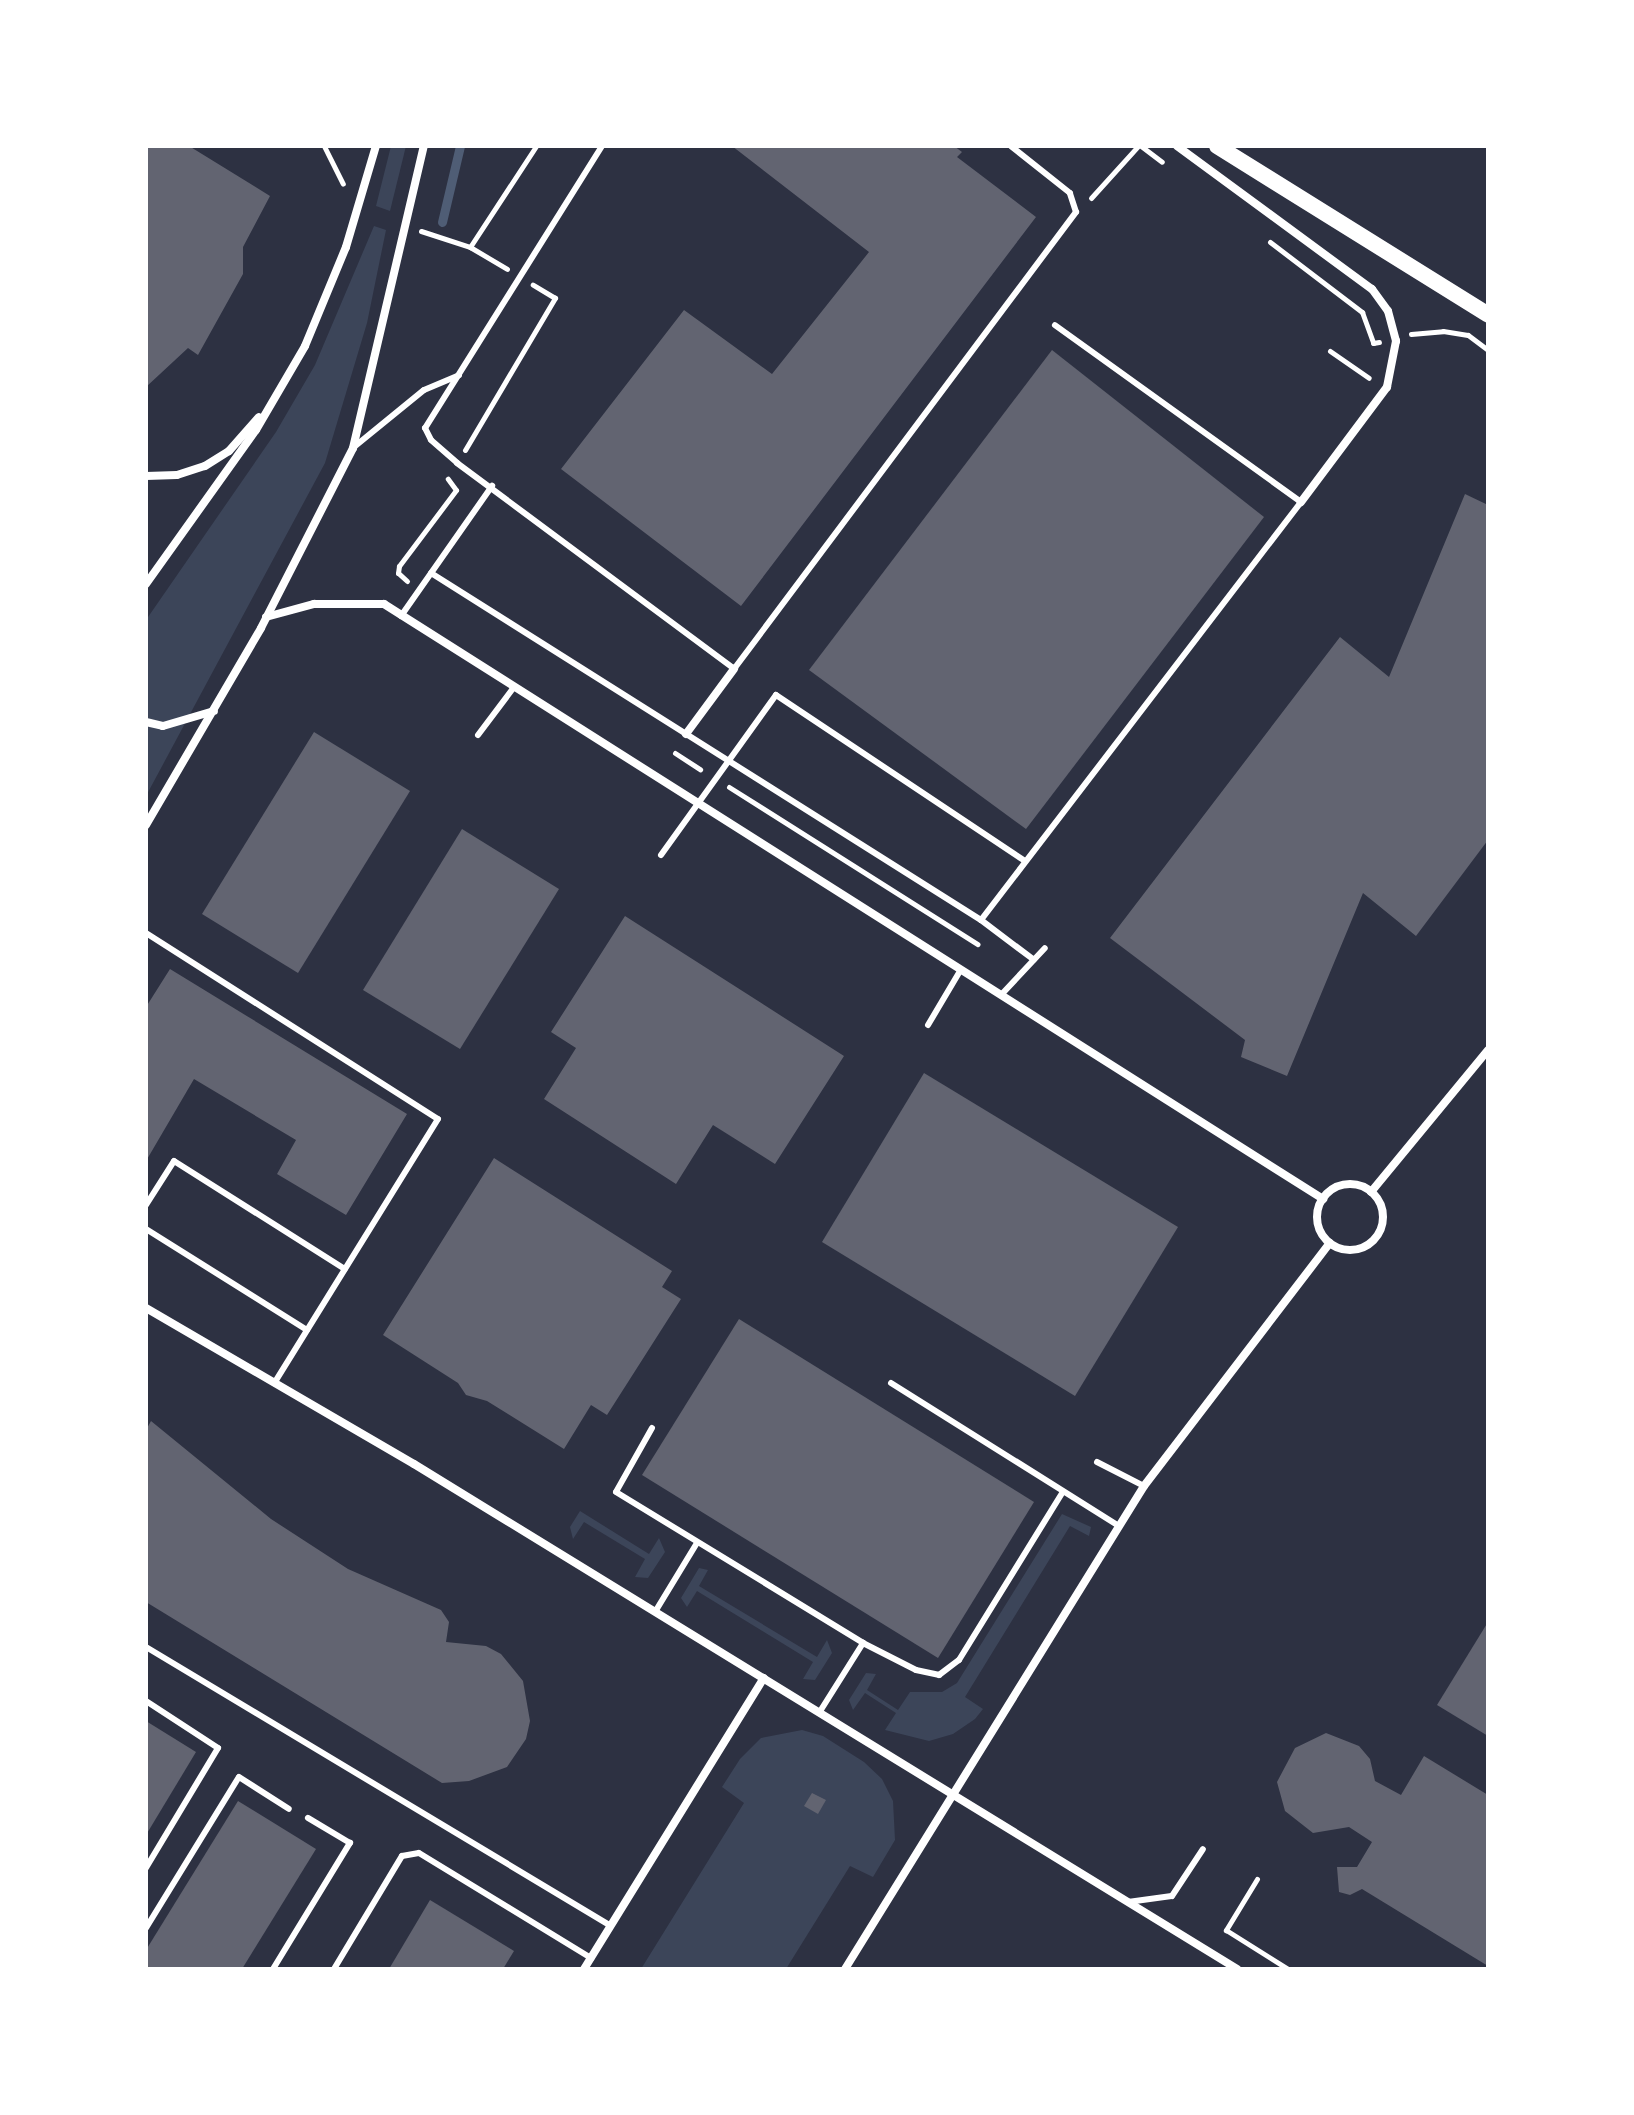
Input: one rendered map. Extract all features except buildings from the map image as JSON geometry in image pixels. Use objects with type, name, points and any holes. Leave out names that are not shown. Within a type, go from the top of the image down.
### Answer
[{"type":"main road","points":[[1217,146],[1488,315]]},
{"type":"street","points":[[146,584],[280,392],[346,247],[376,146]]},
{"type":"street","points":[[146,825],[266,617],[353,448],[424,146]]},
{"type":"street","points":[[1177,146],[1372,289],[1388,311],[1396,341],[1387,387],[1301,502]]},
{"type":"street","points":[[146,476],[177,475],[229,451],[280,392]]},
{"type":"street","points":[[266,617],[314,604],[384,604],[697,801],[999,997],[1323,1199]]},
{"type":"street","points":[[686,734],[734,669]]},
{"type":"street","points":[[146,722],[163,726],[214,711]]},
{"type":"street","points":[[1371,1192],[1488,1050]]},
{"type":"street","points":[[1346,1185],[1371,1192],[1383,1215],[1373,1241],[1357,1250],[1330,1243],[1319,1228],[1323,1199],[1346,1185]]},
{"type":"street","points":[[845,1969],[1144,1486],[1330,1243]]},
{"type":"street","points":[[146,1308],[764,1678],[1237,1969]]},
{"type":"street","points":[[584,1969],[764,1678]]},
{"type":"lane","points":[[602,146],[425,428],[431,440],[457,463],[492,486],[734,669],[1076,212],[1070,193],[1011,146]]},
{"type":"lane","points":[[981,920],[1023,860],[1301,502],[1055,325]]},
{"type":"lane","points":[[353,448],[424,390],[459,375]]},
{"type":"lane","points":[[401,616],[492,486]]},
{"type":"lane","points":[[431,573],[981,920],[1034,960]]},
{"type":"lane","points":[[478,735],[514,687]]},
{"type":"lane","points":[[661,855],[776,695],[1023,860]]},
{"type":"lane","points":[[146,934],[438,1119],[274,1383]]},
{"type":"lane","points":[[999,997],[1045,948]]},
{"type":"lane","points":[[928,1025],[960,971]]},
{"type":"lane","points":[[146,1205],[174,1161],[345,1269]]},
{"type":"lane","points":[[146,1229],[307,1330]]},
{"type":"lane","points":[[891,1383],[1119,1526]]},
{"type":"lane","points":[[652,1428],[616,1492],[863,1643],[916,1670],[939,1675],[951,1670],[1062,1493]]},
{"type":"lane","points":[[1097,1462],[1144,1486]]},
{"type":"lane","points":[[655,1612],[697,1543]]},
{"type":"lane","points":[[819,1713],[863,1643]]},
{"type":"lane","points":[[146,1647],[611,1926]]},
{"type":"lane","points":[[146,1701],[218,1748],[146,1868]]},
{"type":"lane","points":[[146,1928],[239,1777],[289,1809]]},
{"type":"lane","points":[[273,1969],[350,1843],[308,1818]]},
{"type":"lane","points":[[1128,1902],[1172,1896],[1203,1849]]},
{"type":"lane","points":[[334,1969],[402,1856],[419,1853],[591,1958]]},
{"type":"path","points":[[419,591],[398,573],[399,566],[456,490],[447,483],[457,463],[555,298],[470,247],[536,146]]},
{"type":"path","points":[[1076,212],[1119,173],[1139,146],[1175,172]]},
{"type":"path","points":[[1261,236],[1362,312],[1373,343],[1396,341],[1417,331],[1443,331],[1468,335],[1488,350]]},
{"type":"path","points":[[1330,351],[1369,378]]},
{"type":"path","points":[[662,744],[987,950]]},
{"type":"path","points":[[1257,1879],[1226,1930],[1288,1969]]},
{"type":"shaded area","points":[[391,146],[406,146],[390,211],[376,206]]},
{"type":"shaded area","points":[[374,226],[386,230],[367,323],[325,463],[146,796],[146,620],[276,432],[315,365]]},
{"type":"shaded area","points":[[580,1511],[649,1554],[659,1538],[665,1552],[648,1578],[635,1577],[645,1559],[584,1522],[573,1539],[570,1527]]},
{"type":"shaded area","points":[[1062,1514],[1091,1527],[1089,1536],[1070,1526],[965,1697],[983,1709],[975,1719],[953,1734],[929,1741],[885,1730],[896,1713],[865,1693],[853,1710],[849,1700],[866,1673],[876,1674],[867,1690],[898,1710],[910,1692],[942,1692],[957,1683]]},
{"type":"shaded area","points":[[699,1568],[708,1570],[699,1586],[817,1657],[827,1640],[832,1653],[815,1680],[803,1679],[813,1662],[697,1591],[687,1607],[681,1598]]},
{"type":"shaded area","points":[[802,1730],[823,1736],[864,1762],[882,1779],[893,1801],[895,1840],[873,1877],[850,1866],[786,1969],[641,1969],[744,1803],[722,1787],[740,1759],[761,1738]]},
{"type":"waterway","points":[[442,222],[460,146]]}]
